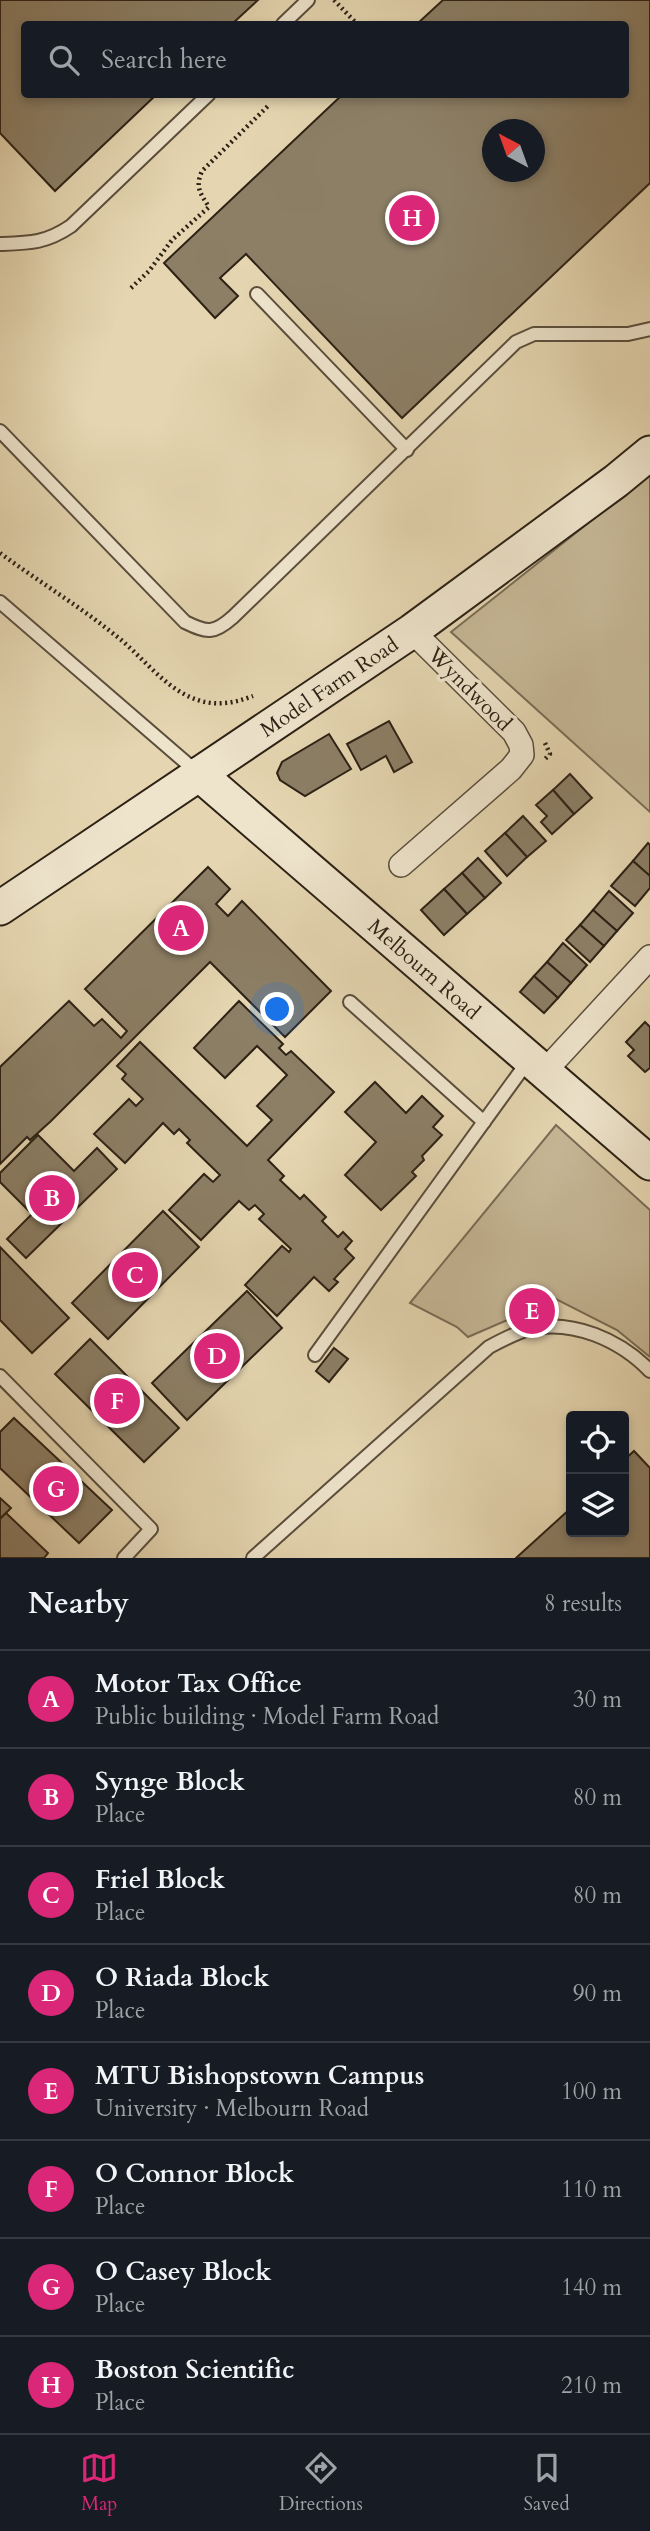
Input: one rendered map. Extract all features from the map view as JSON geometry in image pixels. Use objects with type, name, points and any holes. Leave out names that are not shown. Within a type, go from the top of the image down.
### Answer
[{"type":"main road","name":"Model Farm Road","points":[[0,908],[412,631],[650,453]]},
{"type":"main road","name":"Melbourn Road","points":[[199,774],[650,1163]]},
{"type":"street","name":"Wyndwood","points":[[401,865],[511,769],[522,755],[521,745],[514,732],[412,631]]},
{"type":"street","points":[[536,1065],[650,957]]},
{"type":"lane","points":[[286,21],[308,0]]},
{"type":"lane","points":[[0,244],[31,243],[54,238],[71,226],[205,98]]},
{"type":"lane","points":[[257,294],[407,450]]},
{"type":"lane","points":[[0,431],[185,622],[207,631],[221,628],[233,617],[516,342],[534,334],[628,334],[650,329]]},
{"type":"lane","points":[[0,601],[199,774]]},
{"type":"lane","points":[[350,1002],[484,1122]]},
{"type":"lane","points":[[315,1355],[484,1122],[536,1065]]},
{"type":"lane","points":[[253,1558],[489,1347],[513,1335],[531,1329],[557,1327],[580,1330],[619,1346],[636,1357],[650,1371]]},
{"type":"lane","points":[[0,1376],[151,1529],[124,1558]]},
{"type":"path","points":[[334,0],[354,21]]},
{"type":"path","points":[[131,288],[149,271],[172,240],[209,207],[198,190],[197,183],[202,171],[270,104]]},
{"type":"path","points":[[0,553],[112,632],[169,684],[188,696],[208,703],[234,704],[253,696]]},
{"type":"path","points":[[540,763],[550,754],[550,749],[543,742]]},
{"type":"shaded area","points":[[650,474],[650,812],[451,632]]},
{"type":"shaded area","points":[[556,1125],[650,1210],[650,1357],[617,1330],[556,1299],[468,1337],[457,1327],[410,1303]]},
{"type":"building","points":[[0,0],[258,0],[235,21],[21,21],[21,98],[153,98],[55,191],[0,133]]},
{"type":"building","points":[[443,0],[650,0],[650,183],[402,418],[246,254],[220,278],[238,296],[215,318],[164,263],[339,98],[629,98],[629,21],[420,21]]},
{"type":"building","points":[[389,721],[412,762],[394,772],[386,756],[361,770],[347,744]]},
{"type":"building","points":[[329,734],[351,769],[305,796],[280,780],[277,773],[282,762]]},
{"type":"building","points":[[570,774],[592,798],[574,814],[553,790]]},
{"type":"building","points":[[553,790],[574,814],[552,834],[541,822],[547,816],[536,805]]},
{"type":"building","points":[[523,816],[546,841],[527,857],[505,833]]},
{"type":"building","points":[[505,833],[527,857],[507,876],[485,851]]},
{"type":"building","points":[[648,843],[650,845],[650,876],[633,861]]},
{"type":"building","points":[[478,858],[501,883],[485,898],[462,873]]},
{"type":"building","points":[[633,861],[650,876],[650,888],[635,906],[611,886]]},
{"type":"building","points":[[208,867],[230,889],[216,904],[228,916],[242,901],[331,991],[285,1037],[210,962],[51,1121],[30,1140],[27,1137],[0,1164],[0,1067],[69,1001],[94,1026],[102,1019],[121,1038],[127,1031],[85,989]]},
{"type":"building","points":[[462,873],[485,898],[467,914],[444,889]]},
{"type":"building","points":[[444,889],[467,914],[444,935],[421,910]]},
{"type":"building","points":[[609,891],[633,913],[617,931],[593,910]]},
{"type":"building","points":[[593,910],[617,931],[604,946],[580,925]]},
{"type":"building","points":[[580,925],[604,946],[590,962],[566,940]]},
{"type":"building","points":[[563,943],[587,965],[571,983],[547,962]]},
{"type":"building","points":[[547,962],[571,983],[558,998],[534,976]]},
{"type":"building","points":[[534,976],[558,998],[544,1013],[520,992]]},
{"type":"building","points":[[239,1001],[283,1044],[279,1048],[286,1055],[291,1051],[334,1092],[268,1160],[284,1176],[280,1180],[300,1199],[304,1195],[326,1217],[322,1221],[338,1237],[343,1232],[352,1241],[345,1249],[354,1258],[334,1279],[338,1282],[329,1291],[314,1277],[277,1316],[245,1285],[282,1246],[289,1252],[291,1249],[259,1219],[264,1214],[255,1205],[249,1210],[239,1201],[201,1240],[169,1210],[204,1174],[213,1182],[220,1175],[187,1143],[190,1140],[179,1129],[174,1134],[163,1123],[125,1163],[94,1134],[129,1099],[136,1106],[143,1099],[122,1079],[126,1074],[117,1066],[140,1042],[247,1146],[272,1120],[257,1106],[287,1075],[257,1046],[225,1078],[194,1048]]},
{"type":"building","points":[[645,1022],[650,1027],[650,1068],[645,1072],[628,1056],[634,1050],[626,1042]]},
{"type":"building","points":[[375,1082],[406,1113],[422,1096],[443,1116],[433,1127],[442,1135],[422,1156],[424,1160],[412,1172],[416,1176],[381,1210],[345,1175],[376,1142],[345,1112]]},
{"type":"building","points":[[38,1135],[74,1171],[97,1148],[117,1169],[26,1258],[7,1239],[32,1214],[0,1182],[0,1173]]},
{"type":"building","points":[[163,1211],[199,1247],[108,1339],[72,1303]]},
{"type":"building","points":[[0,1247],[69,1318],[32,1353],[0,1320]]},
{"type":"building","points":[[247,1291],[282,1328],[187,1420],[152,1383]]},
{"type":"building","points":[[90,1339],[179,1428],[144,1462],[55,1374]]},
{"type":"building","points":[[334,1348],[348,1359],[329,1382],[316,1371]]},
{"type":"building","points":[[14,1418],[112,1510],[79,1543],[0,1468],[0,1432]]},
{"type":"building","points":[[634,1451],[650,1468],[650,1558],[516,1558],[566,1513],[566,1537],[629,1537],[629,1456]]},
{"type":"building","points":[[0,1498],[11,1508],[0,1519]]},
{"type":"building","points":[[6,1513],[48,1553],[44,1558],[0,1558],[0,1519]]},
{"type":"place","name":"Boston Scientific","points":[[412,218]]},
{"type":"place","name":"Motor Tax Office","points":[[181,928]]},
{"type":"place","name":"Synge Block","points":[[52,1198]]},
{"type":"place","name":"Friel Block","points":[[135,1275]]},
{"type":"place","name":"MTU Bishopstown Campus","points":[[532,1311]]},
{"type":"place","name":"O Riada Block","points":[[217,1356]]},
{"type":"place","name":"O Connor Block","points":[[117,1401]]},
{"type":"place","name":"O Casey Block","points":[[56,1489]]}]
